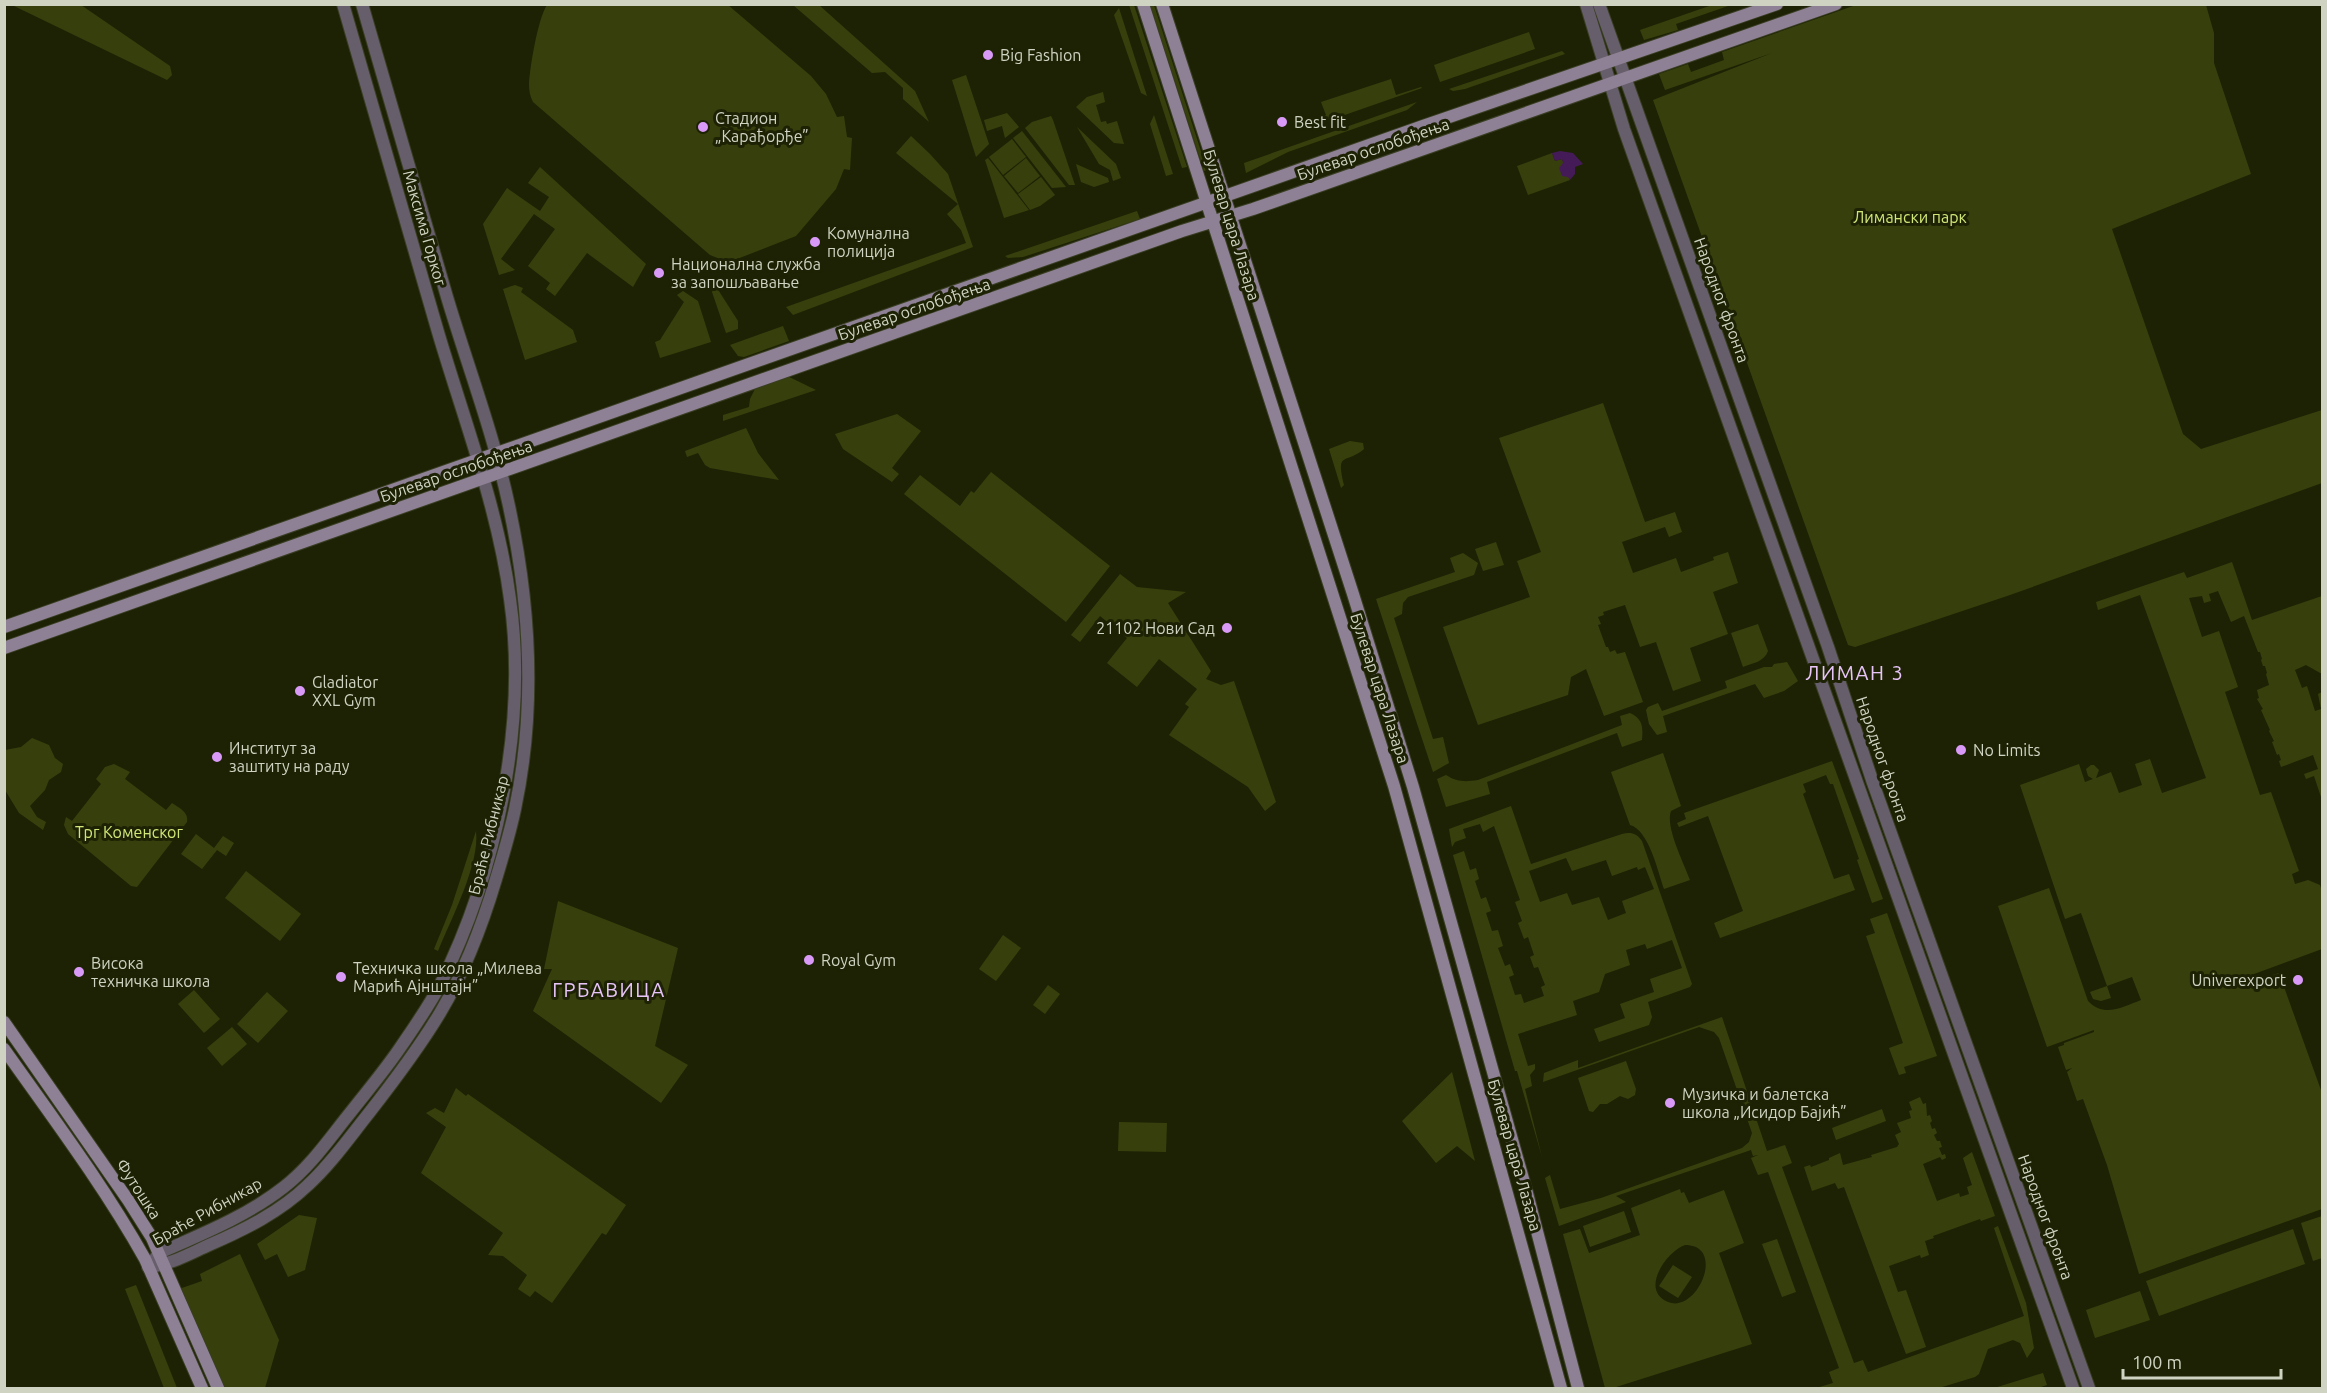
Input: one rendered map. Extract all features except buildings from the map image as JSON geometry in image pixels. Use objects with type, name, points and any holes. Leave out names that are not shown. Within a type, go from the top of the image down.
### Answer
[{"type":"main road","name":"Булевар цара Лазара","points":[[1143,4],[1394,786],[1561,1389]]},
{"type":"main road","name":"Булевар цара Лазара","points":[[1162,4],[1413,787],[1524,1182],[1578,1389]]},
{"type":"main road","name":"Булевар ослобођења","points":[[4,627],[1776,4]]},
{"type":"main road","name":"Булевар ослобођења","points":[[4,648],[1213,221],[1836,4]]},
{"type":"main road","name":"Футошка","points":[[4,1022],[128,1200],[159,1253],[218,1389]]},
{"type":"main road","name":"Футошка","points":[[4,1049],[114,1208],[148,1267],[201,1389]]},
{"type":"street","name":"Максима Горког","points":[[343,4],[483,479]]},
{"type":"street","name":"Максима Горког","points":[[362,4],[447,299],[490,428],[501,473]]},
{"type":"street","name":"Народног фронта","points":[[1586,4],[1623,129],[2073,1389]]},
{"type":"street","name":"Народног фронта","points":[[1599,4],[2089,1389]]},
{"type":"street","name":"Браће Рибникар","points":[[148,1267],[165,1265],[256,1223],[313,1180],[335,1158],[400,1074],[440,1014],[470,953],[492,893],[515,810],[525,729],[527,682],[524,599],[517,549],[501,473]]},
{"type":"street","name":"Браће Рибникар","points":[[148,1267],[159,1253],[255,1207],[284,1187],[310,1164],[374,1083],[428,1007],[466,928],[491,850],[502,804],[514,681],[510,599],[499,540],[483,479]]},
{"type":"green space","points":[[12,5],[81,5],[170,66],[172,75],[167,80]]},
{"type":"green space","name":"Стадион „Карађорђе”","points":[[547,5],[728,5],[811,76],[826,94],[837,117],[844,116],[847,137],[852,138],[850,170],[844,169],[836,189],[796,236],[737,259],[720,259],[710,255],[533,102],[529,87],[531,66],[538,31]]},
{"type":"green space","points":[[793,5],[819,5],[915,91],[929,122],[903,99],[903,88],[885,72],[872,73]]},
{"type":"green space","points":[[1129,5],[1134,5],[1187,167],[1182,168]]},
{"type":"green space","points":[[1150,5],[1154,5],[1207,170],[1204,171]]},
{"type":"green space","points":[[1712,5],[1731,5],[1676,24],[1678,30],[1644,40],[1640,30]]},
{"type":"green space","name":"Лимански парк","points":[[1856,5],[2206,5],[2214,33],[2214,63],[2251,174],[2112,229],[2183,434],[2201,449],[2322,410],[2322,483],[2010,595],[1855,647],[1848,645],[1653,100],[1772,53],[1665,90],[1659,74],[1688,64],[1691,72],[1724,60],[1722,52]]},
{"type":"green space","points":[[1119,8],[1147,96],[1141,93],[1114,15]]},
{"type":"green space","points":[[1529,32],[1535,49],[1440,82],[1434,65]]},
{"type":"green space","points":[[1562,51],[1565,54],[1465,89],[1453,91],[1449,89]]},
{"type":"green space","points":[[966,75],[989,144],[976,157],[952,80]]},
{"type":"green space","points":[[1391,79],[1396,95],[1422,88],[1316,125],[1315,120],[1326,115],[1321,102]]},
{"type":"green space","points":[[1103,92],[1105,102],[1096,105],[1101,122],[1106,121],[1107,124],[1117,121],[1124,144],[1114,143],[1076,107],[1087,97]]},
{"type":"green space","points":[[1417,102],[1407,110],[1288,152],[1246,173],[1244,163]]},
{"type":"green space","points":[[1007,113],[1019,127],[1005,138],[1002,126],[987,131],[984,120]]},
{"type":"green space","points":[[1154,115],[1173,174],[1166,176],[1150,124]]},
{"type":"green space","points":[[1051,116],[1075,185],[1069,185],[1025,128],[1032,122]]},
{"type":"green space","points":[[1077,127],[1116,164],[1121,178],[1113,181],[1110,170],[1099,164]]},
{"type":"green space","points":[[1022,131],[1066,187],[1052,188],[1013,138]]},
{"type":"green space","points":[[911,136],[948,174],[973,247],[793,315],[786,307],[966,243],[961,230],[947,214],[958,204],[896,153]]},
{"type":"green space","points":[[1012,139],[1026,157],[1003,175],[989,157]]},
{"type":"green space","points":[[1552,153],[1555,161],[1562,159],[1570,180],[1528,195],[1517,166]]},
{"type":"green space","points":[[988,158],[1029,210],[1004,218],[985,160]]},
{"type":"green space","points":[[1026,158],[1040,176],[1018,193],[1004,176]]},
{"type":"green space","points":[[1076,164],[1108,178],[1109,182],[1094,187],[1081,182]]},
{"type":"green space","points":[[540,167],[646,264],[633,287],[587,253],[555,296],[546,289],[550,283],[528,266],[555,229],[534,214],[501,259],[515,270],[499,275],[483,224],[507,188],[540,211],[549,197],[528,183]]},
{"type":"green space","points":[[1041,177],[1055,195],[1030,210],[1018,194]]},
{"type":"green space","points":[[1137,211],[1140,219],[1023,257],[1008,258],[1005,256]]},
{"type":"green space","points":[[515,285],[523,288],[521,292],[573,330],[577,342],[525,360],[503,289]]},
{"type":"green space","points":[[715,285],[738,321],[738,329],[726,333],[712,292]]},
{"type":"green space","points":[[683,291],[698,301],[711,342],[660,358],[655,342],[660,340],[684,302],[677,295]]},
{"type":"green space","points":[[783,326],[789,341],[744,357],[738,356],[730,345]]},
{"type":"green space","points":[[781,373],[816,390],[723,421],[723,415],[749,407],[750,399],[759,381]]},
{"type":"green space","points":[[1603,403],[1645,522],[1675,512],[1682,532],[1669,537],[1665,527],[1622,542],[1633,573],[1676,558],[1681,572],[1714,560],[1713,557],[1728,552],[1738,583],[1713,592],[1728,634],[1690,648],[1701,681],[1673,691],[1656,642],[1640,647],[1625,605],[1603,612],[1604,615],[1598,617],[1601,624],[1598,625],[1606,647],[1610,652],[1615,650],[1617,654],[1625,652],[1643,702],[1604,716],[1586,669],[1571,677],[1568,695],[1478,725],[1443,627],[1530,597],[1517,561],[1541,552],[1499,438]]},
{"type":"green space","points":[[897,414],[921,431],[892,468],[899,474],[892,482],[843,449],[835,434]]},
{"type":"green space","points":[[746,428],[758,453],[779,480],[710,468],[705,465],[698,453],[687,457],[685,451]]},
{"type":"green space","points":[[1350,441],[1363,443],[1364,449],[1342,462],[1344,485],[1341,488],[1329,449]]},
{"type":"green space","points":[[991,472],[1110,566],[1066,622],[904,494],[920,475],[960,506],[971,491],[974,493]]},
{"type":"green space","points":[[1496,542],[1504,565],[1483,571],[1475,549]]},
{"type":"green space","points":[[1463,553],[1478,563],[1474,575],[1408,597],[1403,603],[1402,614],[1394,618],[1433,739],[1443,737],[1449,763],[1433,772],[1376,599],[1455,572],[1450,558]]},
{"type":"green space","points":[[2232,562],[2252,620],[2322,596],[2322,674],[2306,665],[2295,670],[2302,688],[2307,686],[2315,711],[2321,709],[2318,694],[2322,692],[2321,797],[2314,776],[2306,779],[2304,774],[2318,769],[2313,755],[2281,767],[2279,754],[2277,755],[2272,742],[2274,741],[2261,710],[2263,709],[2257,699],[2259,698],[2257,690],[2269,685],[2267,673],[2244,616],[2231,622],[2218,591],[2209,594],[2211,601],[2204,603],[2202,596],[2189,598],[2202,637],[2219,631],[2238,687],[2225,692],[2260,795],[2271,792],[2299,871],[2292,874],[2295,884],[2308,880],[2320,885],[2322,892],[2322,949],[2216,988],[2243,980],[2245,984],[2279,973],[2322,1093],[2322,1209],[2139,1274],[2107,1165],[2083,1099],[2077,1101],[2067,1072],[2072,1068],[2066,1070],[2058,1047],[2094,1032],[2094,1030],[2047,1047],[1998,906],[2049,888],[2088,1001],[2100,1009],[2114,1010],[2141,1000],[2132,977],[2107,986],[2081,913],[2065,919],[2020,785],[2079,764],[2085,782],[2093,779],[2088,776],[2086,769],[2094,765],[2099,770],[2096,778],[2111,772],[2119,793],[2142,785],[2135,764],[2150,759],[2162,793],[2206,778],[2140,595],[2098,610],[2096,602],[2184,572],[2187,578]]},
{"type":"green space","points":[[1120,574],[1137,587],[1186,592],[1168,603],[1211,671],[1206,679],[1221,685],[1234,681],[1276,802],[1265,811],[1248,787],[1169,735],[1189,707],[1185,704],[1197,689],[1159,659],[1137,687],[1107,663],[1127,638],[1100,616],[1080,642],[1071,635]]},
{"type":"green space","points":[[1758,624],[1768,651],[1761,660],[1743,667],[1731,633]]},
{"type":"green space","points":[[1787,662],[1798,681],[1784,691],[1764,698],[1755,684],[1663,716],[1667,732],[1657,735],[1649,724],[1646,710],[1648,707],[1658,703],[1662,711],[1727,688],[1725,681],[1764,667]]},
{"type":"green space","points":[[1630,713],[1638,718],[1641,724],[1642,740],[1622,747],[1617,733],[1487,782],[1490,794],[1446,807],[1437,779],[1446,775],[1461,781],[1478,780],[1622,725],[1620,716]]},
{"type":"green space","points":[[32,738],[49,745],[55,758],[63,764],[61,772],[49,780],[45,790],[30,806],[37,817],[46,822],[43,830],[19,813],[5,790],[5,750],[21,747]]},
{"type":"green space","points":[[1663,753],[1681,806],[1671,811],[1671,826],[1690,880],[1664,889],[1648,843],[1637,828],[1630,825],[1611,772]]},
{"type":"green space","points":[[1832,761],[1883,899],[1872,903],[1833,784],[1830,784],[1826,775],[1803,784],[1806,792],[1803,794],[1834,879],[1849,874],[1855,890],[1720,938],[1714,923],[1743,911],[1708,816],[1679,827],[1677,823],[1686,819],[1684,813]]},
{"type":"green space","name":"Трг Коменског","points":[[114,764],[130,772],[125,779],[166,810],[172,803],[183,811],[187,819],[137,887],[131,886],[68,834],[64,825],[66,817],[72,821],[101,784],[96,779],[105,767]]},
{"type":"green space","points":[[1511,806],[1531,864],[1622,834],[1635,835],[1642,841],[1692,984],[1690,987],[1648,1002],[1652,1017],[1649,1025],[1599,1042],[1594,1029],[1625,1018],[1620,1004],[1654,992],[1650,979],[1682,968],[1672,940],[1647,949],[1645,944],[1626,950],[1630,965],[1605,974],[1599,992],[1573,1001],[1577,1015],[1518,1034],[1528,1066],[1535,1064],[1535,1069],[1530,1075],[1532,1086],[1525,1089],[1542,1157],[1453,855],[1464,851],[1470,870],[1476,868],[1479,879],[1475,881],[1481,899],[1486,897],[1491,911],[1486,913],[1492,931],[1498,930],[1503,946],[1498,948],[1505,966],[1510,964],[1514,975],[1509,977],[1515,995],[1521,994],[1524,1003],[1544,996],[1541,987],[1545,985],[1538,967],[1534,968],[1530,957],[1534,955],[1528,937],[1524,939],[1518,923],[1522,921],[1515,902],[1520,900],[1494,826],[1483,832],[1480,824],[1463,829],[1466,838],[1455,842],[1452,847],[1449,829]],"holes":[[[1566,858],[1572,871],[1606,860],[1612,876],[1637,867],[1638,870],[1645,867],[1654,889],[1622,901],[1626,913],[1608,920],[1599,897],[1572,905],[1567,893],[1540,902],[1529,871]]]},
{"type":"green space","points":[[476,831],[474,859],[469,875],[438,951],[434,949],[452,905]]},
{"type":"green space","points":[[196,834],[214,848],[223,836],[234,843],[226,856],[217,850],[202,869],[181,854]]},
{"type":"green space","points":[[246,871],[301,914],[280,941],[225,898]]},
{"type":"green space","points":[[558,901],[678,948],[655,1046],[688,1065],[661,1103],[533,1011],[552,969],[544,969]]},
{"type":"green space","points":[[1887,913],[1937,1056],[1904,1067],[1906,1073],[1899,1075],[1889,1048],[1903,1043],[1866,936],[1875,933],[1870,919]]},
{"type":"green space","points":[[1003,935],[1021,948],[996,981],[979,969]]},
{"type":"green space","points":[[1048,985],[1060,994],[1045,1014],[1033,1005]]},
{"type":"green space","points":[[2107,986],[2111,998],[2101,1001],[2093,999],[2090,992]]},
{"type":"green space","points":[[194,990],[220,1019],[204,1033],[178,1004]]},
{"type":"green space","points":[[267,992],[288,1011],[258,1043],[237,1024]]},
{"type":"green space","points":[[1722,1017],[1767,1151],[1785,1145],[1792,1163],[1782,1167],[1854,1363],[1863,1360],[1868,1372],[2024,1316],[1994,1228],[1998,1226],[2026,1303],[2034,1348],[2027,1358],[2020,1343],[2013,1340],[1988,1349],[1979,1374],[1975,1377],[1939,1388],[1816,1388],[1833,1383],[1829,1372],[1839,1368],[1768,1172],[1758,1175],[1751,1158],[1758,1155],[1753,1156],[1751,1150],[1616,1196],[1626,1202],[1559,1226],[1545,1178],[1550,1175],[1560,1209],[1601,1198],[1742,1148],[1749,1142],[1752,1133],[1719,1038],[1714,1032],[1699,1027],[1543,1082],[1544,1073],[1578,1060],[1578,1068]]},
{"type":"green space","points":[[232,1027],[247,1044],[222,1066],[207,1048]]},
{"type":"green space","points":[[1626,1061],[1636,1089],[1635,1095],[1628,1099],[1620,1096],[1607,1104],[1600,1104],[1593,1112],[1589,1111],[1578,1078]]},
{"type":"green space","points":[[1452,1072],[1475,1161],[1457,1146],[1436,1163],[1402,1121]]},
{"type":"green space","points":[[456,1088],[466,1096],[468,1094],[626,1205],[606,1235],[602,1233],[552,1303],[535,1291],[530,1297],[518,1289],[527,1275],[503,1256],[488,1255],[503,1233],[421,1173],[446,1127],[426,1113],[435,1108],[444,1113]]},
{"type":"green space","points":[[1920,1097],[1923,1104],[1926,1103],[1927,1116],[1930,1115],[1932,1129],[1935,1128],[1937,1133],[1934,1135],[1937,1141],[1940,1141],[1942,1147],[1939,1148],[1946,1158],[1942,1160],[1940,1157],[1923,1164],[1937,1201],[1959,1193],[1960,1197],[1969,1194],[1967,1187],[1972,1185],[1963,1158],[1972,1152],[1995,1216],[1933,1236],[1934,1238],[1925,1241],[1929,1255],[1921,1258],[1920,1255],[1889,1266],[1898,1292],[1906,1290],[1926,1347],[1906,1354],[1844,1187],[1838,1189],[1835,1183],[1812,1191],[1804,1167],[1810,1165],[1811,1167],[1829,1160],[1840,1153],[1843,1165],[1897,1147],[1899,1144],[1895,1135],[1901,1132],[1897,1123],[1911,1118],[1909,1111],[1912,1110],[1909,1102]]},
{"type":"green space","points":[[1882,1109],[1886,1121],[1836,1140],[1832,1128]]},
{"type":"green space","points":[[1119,1122],[1167,1123],[1166,1152],[1118,1151]]},
{"type":"green space","points":[[1680,1189],[1689,1203],[1724,1190],[1744,1243],[1719,1253],[1752,1344],[1613,1388],[1605,1388],[1563,1234],[1580,1229],[1589,1253],[1640,1235],[1631,1208]],"holes":[[[1685,1245],[1698,1248],[1704,1256],[1706,1266],[1697,1289],[1689,1298],[1679,1303],[1668,1302],[1660,1296],[1656,1289],[1659,1271],[1678,1249]]]},
{"type":"green space","points":[[1624,1211],[1631,1232],[1590,1247],[1583,1226]]},
{"type":"green space","points":[[299,1215],[317,1218],[305,1270],[288,1277],[277,1254],[265,1260],[257,1244]]},
{"type":"green space","points":[[2322,1216],[2322,1258],[2313,1261],[2301,1223]]},
{"type":"green space","points":[[2293,1229],[2305,1264],[2159,1316],[2146,1281]]},
{"type":"green space","points":[[1777,1239],[1796,1292],[1782,1297],[1762,1244]]},
{"type":"green space","points":[[240,1254],[279,1340],[265,1388],[221,1388],[179,1289],[202,1281],[200,1274]]},
{"type":"green space","points":[[1673,1265],[1692,1277],[1678,1298],[1659,1286]]},
{"type":"green space","points":[[136,1285],[177,1388],[164,1388],[125,1289]]},
{"type":"green space","points":[[2140,1291],[2150,1320],[2095,1338],[2086,1310]]},
{"type":"green space","points":[[2043,1373],[2047,1385],[2038,1388],[1994,1388]]},
{"type":"shaded area","points":[[1560,151],[1573,153],[1583,164],[1575,167],[1575,174],[1570,180],[1562,176],[1559,168],[1563,163],[1562,159],[1555,161],[1552,153]]},
{"type":"place","name":"Big Fashion","points":[[988,55]]},
{"type":"place","name":"Best fit","points":[[1282,122]]},
{"type":"place","name":"Стадион „Карађорђе”","points":[[703,127]]},
{"type":"place","name":"Комунална полиција","points":[[815,242]]},
{"type":"place","name":"Национална служба за запошљавање","points":[[659,273]]},
{"type":"place","name":"21102 Нови Сад","points":[[1227,628]]},
{"type":"place","name":"Gladiator XXL Gym","points":[[300,691]]},
{"type":"place","name":"No Limits","points":[[1961,750]]},
{"type":"place","name":"Институт за заштиту на раду","points":[[217,757]]},
{"type":"place","name":"Royal Gym","points":[[809,960]]},
{"type":"place","name":"Висока техничка школа","points":[[79,972]]},
{"type":"place","name":"Техничка школа „Милева Марић Ајнштајн”","points":[[341,977]]},
{"type":"place","name":"Univerexport","points":[[2298,980]]},
{"type":"place","name":"Музичка и балетска школа „Исидор Бајић”","points":[[1670,1103]]},
{"type":"district","name":"ЛИМАН 3","points":[[1855,673]]},
{"type":"district","name":"ГРБАВИЦА","points":[[609,990]]}]
